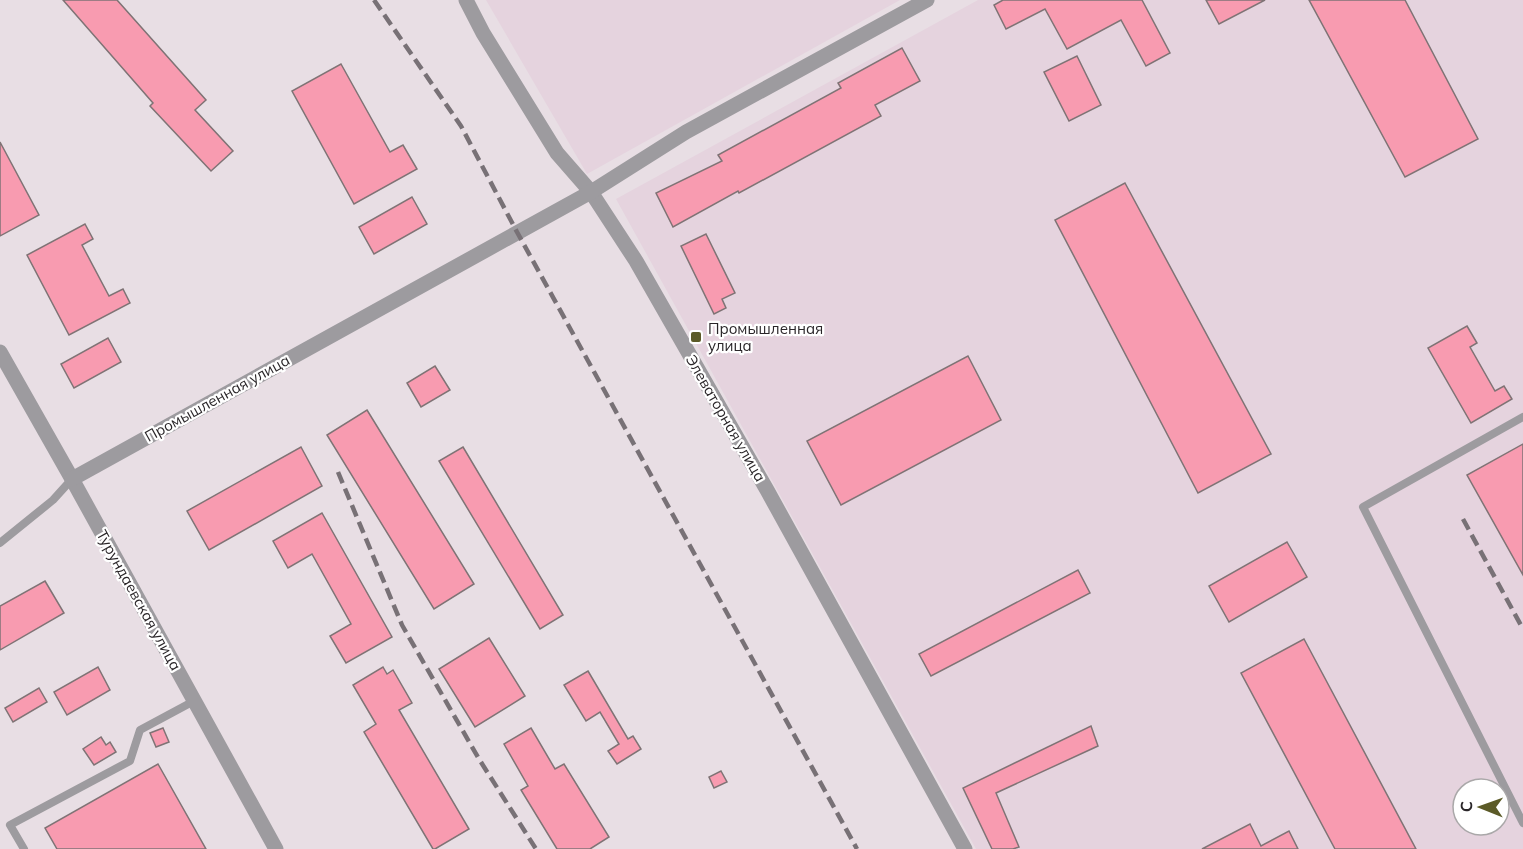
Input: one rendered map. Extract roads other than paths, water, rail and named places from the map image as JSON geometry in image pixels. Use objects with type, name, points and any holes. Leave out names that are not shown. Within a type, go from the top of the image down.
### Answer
[{"type":"street","name":"Элеваторная улица","points":[[466,0],[483,33],[558,153],[591,192],[636,261],[756,470],[965,849]]},
{"type":"street","name":"Промышленная улица","points":[[72,479],[591,192],[686,132],[927,0]]},
{"type":"street","name":"Турундаевская улица","points":[[0,352],[276,849]]},
{"type":"lane","points":[[1523,417],[1363,507],[1523,823]]},
{"type":"lane","points":[[0,543],[53,500],[72,479]]},
{"type":"lane","points":[[24,849],[10,825],[130,761],[140,730],[194,700]]},
{"type":"railway","points":[[374,0],[461,126],[517,232],[857,849]]},
{"type":"railway","points":[[338,472],[402,625],[479,759],[536,849]]},
{"type":"railway","points":[[1463,519],[1523,629]]},
{"type":"place","name":"Промышленная улица","points":[[696,337]]}]
